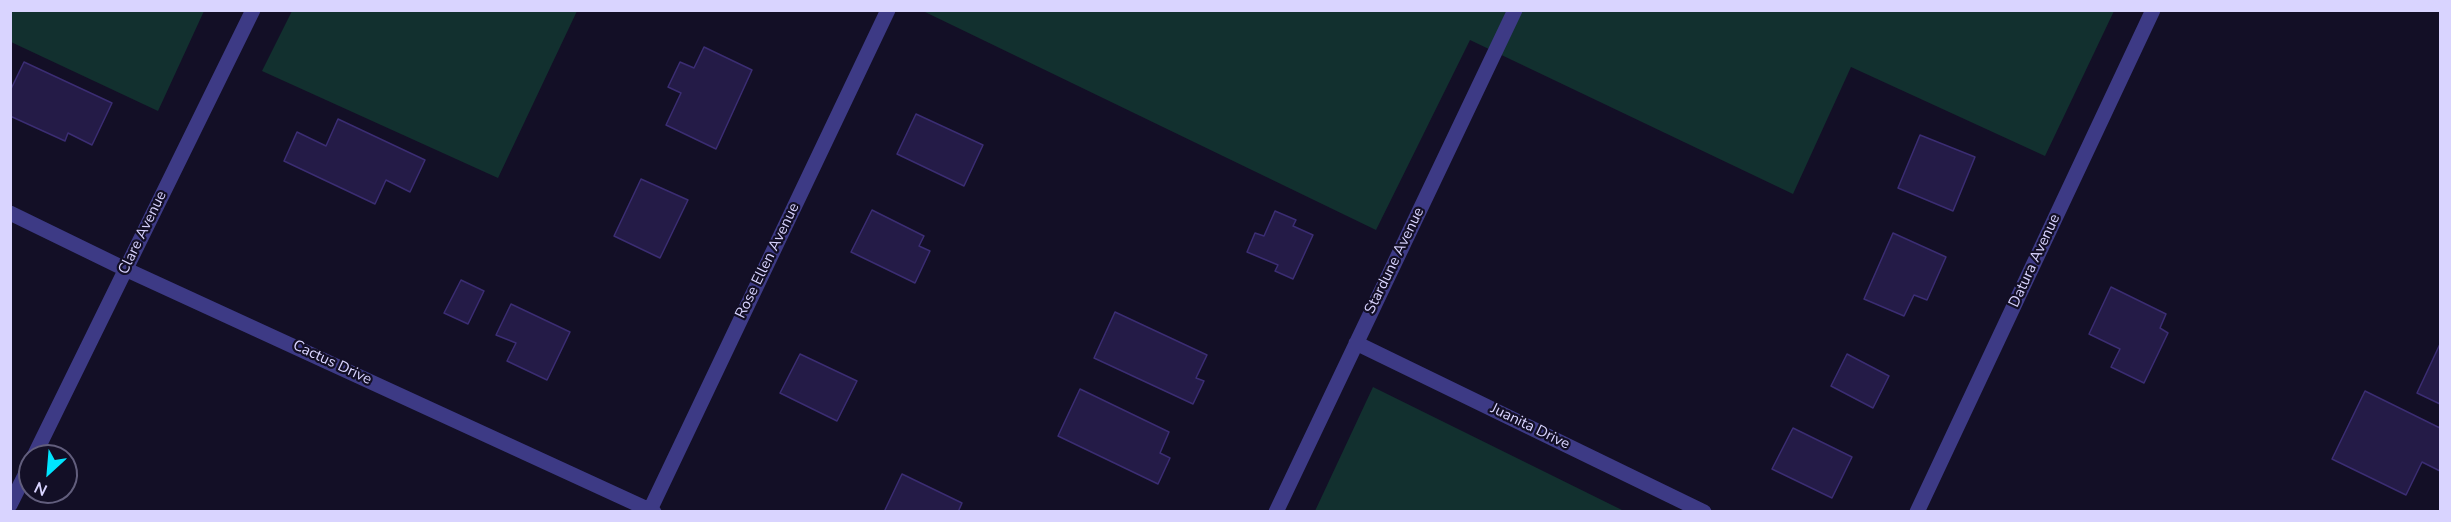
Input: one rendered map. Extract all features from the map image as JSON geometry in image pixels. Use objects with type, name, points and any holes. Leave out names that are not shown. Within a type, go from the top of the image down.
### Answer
[{"type":"street","name":"Clare Avenue","points":[[40,444],[253,10]]},
{"type":"street","name":"Rose Ellen Avenue","points":[[651,511],[888,10]]},
{"type":"street","name":"Stardune Avenue","points":[[1276,512],[1515,10]]},
{"type":"street","name":"Datura Avenue","points":[[1917,512],[2153,10]]},
{"type":"street","name":"Cactus Drive","points":[[10,213],[125,269],[651,511]]},
{"type":"street","name":"Juanita Drive","points":[[1356,343],[1704,512]]},
{"type":"street","points":[[10,505],[18,489]]},
{"type":"green space","points":[[11,10],[204,11],[158,111],[11,42]]},
{"type":"green space","points":[[292,10],[577,11],[498,178],[262,71]]},
{"type":"green space","points":[[923,11],[2114,11],[2045,156],[1851,67],[1793,194],[1470,40],[1376,230]]},
{"type":"green space","points":[[1373,387],[1624,511],[1315,511]]},
{"type":"building","points":[[704,47],[752,70],[716,149],[666,125],[681,93],[668,87],[680,62],[694,68]]},
{"type":"building","points":[[24,62],[112,103],[92,145],[68,133],[65,141],[10,116],[10,91]]},
{"type":"building","points":[[916,114],[983,145],[964,186],[897,154]]},
{"type":"building","points":[[338,119],[425,160],[410,192],[386,180],[375,204],[284,161],[297,132],[326,146]]},
{"type":"building","points":[[1920,135],[1975,157],[1953,211],[1898,188]]},
{"type":"building","points":[[641,179],[688,200],[660,258],[614,236]]},
{"type":"building","points":[[872,210],[924,236],[919,246],[930,251],[915,283],[851,252]]},
{"type":"building","points":[[1275,211],[1296,220],[1293,226],[1313,235],[1293,279],[1275,271],[1278,265],[1247,252],[1255,233],[1264,236]]},
{"type":"building","points":[[1893,233],[1946,257],[1927,300],[1914,295],[1904,316],[1864,299]]},
{"type":"building","points":[[461,280],[484,291],[468,324],[444,313]]},
{"type":"building","points":[[2111,287],[2166,314],[2160,328],[2168,333],[2144,383],[2111,367],[2120,349],[2089,334]]},
{"type":"building","points":[[511,304],[570,332],[547,380],[507,361],[516,343],[496,335]]},
{"type":"building","points":[[1115,312],[1207,355],[1196,378],[1204,381],[1193,404],[1094,358]]},
{"type":"building","points":[[2440,344],[2440,404],[2417,393]]},
{"type":"building","points":[[800,354],[857,381],[837,421],[780,393]]},
{"type":"building","points":[[1847,354],[1889,376],[1873,408],[1831,386]]},
{"type":"building","points":[[1080,389],[1169,432],[1160,453],[1170,458],[1158,484],[1058,436]]},
{"type":"building","points":[[2365,391],[2440,428],[2440,471],[2422,462],[2406,495],[2332,459]]},
{"type":"building","points":[[1793,428],[1852,457],[1832,498],[1772,469]]},
{"type":"building","points":[[902,474],[962,503],[958,512],[884,512]]}]
